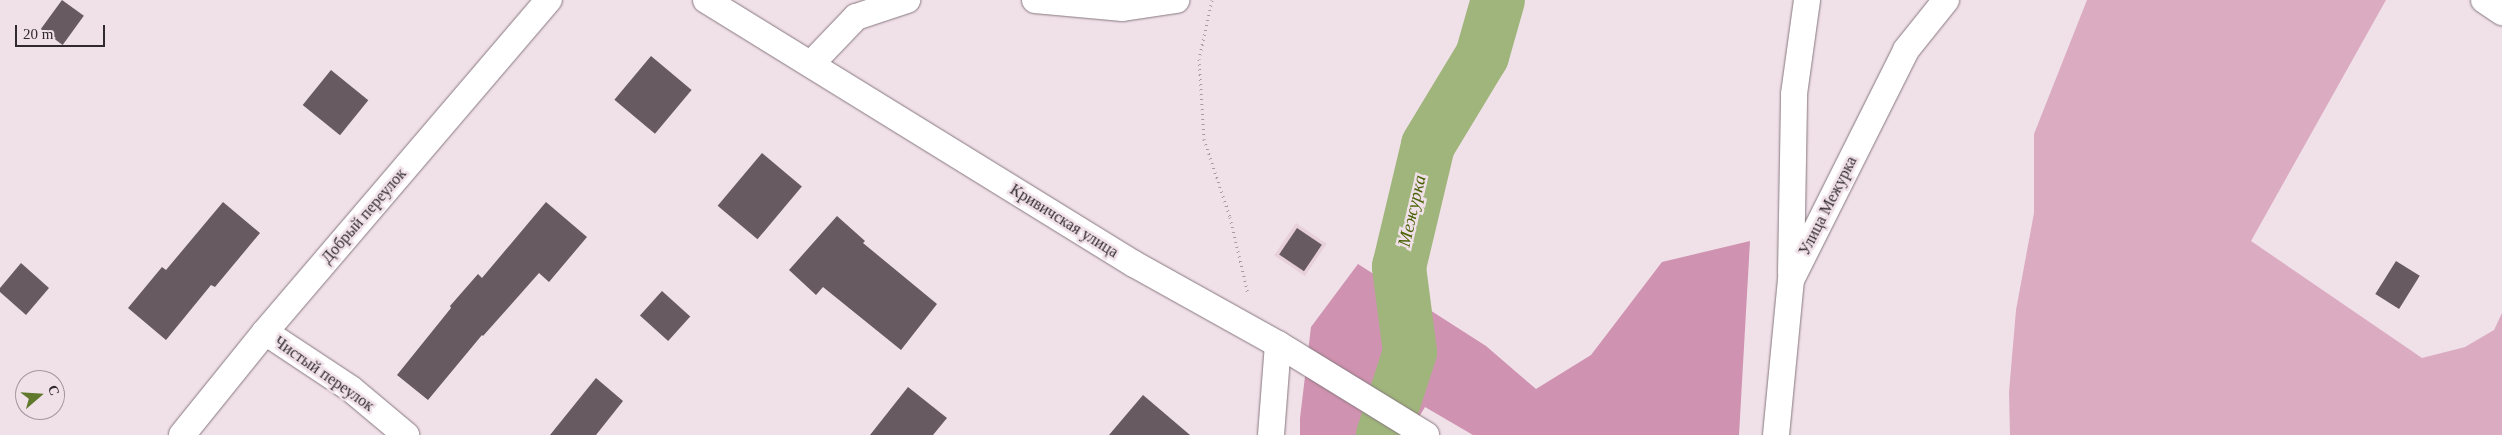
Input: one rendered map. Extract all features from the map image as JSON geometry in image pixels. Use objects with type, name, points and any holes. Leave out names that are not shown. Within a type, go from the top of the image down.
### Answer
[{"type":"street","name":"Добрый переулок","points":[[182,435],[265,332],[550,0]]},
{"type":"street","name":"Кривичская улица","points":[[706,0],[1134,264],[1267,338],[1426,435]]},
{"type":"street","points":[[810,64],[856,17],[907,0]]},
{"type":"street","points":[[1035,0],[1123,8],[1176,0]]},
{"type":"street","points":[[1791,280],[1794,94],[1806,0]]},
{"type":"street","name":"Улица Межурка","points":[[1776,435],[1791,280],[1906,50],[1946,0]]},
{"type":"street","points":[[2484,0],[2502,12]]},
{"type":"street","name":"Чистый переулок","points":[[265,332],[351,389],[406,435]]},
{"type":"street","points":[[1267,338],[1271,435]]},
{"type":"path","points":[[1212,0],[1199,59],[1204,139],[1267,338]]},
{"type":"shaded area","points":[[2087,0],[2386,0],[2251,241],[2422,358],[2465,347],[2494,330],[2502,313],[2502,435],[2010,435],[2009,392],[2016,310],[2034,213],[2034,134]]},
{"type":"shaded area","points":[[1296,223],[1327,244],[1305,276],[1274,255]]},
{"type":"shaded area","points":[[1750,241],[1739,435],[1473,435],[1425,407],[1408,435],[1300,435],[1300,418],[1311,327],[1358,264],[1486,346],[1536,389],[1591,355],[1662,262]]},
{"type":"building","points":[[62,0],[84,16],[63,45],[41,29]]},
{"type":"building","points":[[651,56],[692,90],[655,134],[614,100]]},
{"type":"building","points":[[331,70],[368,100],[340,135],[303,105]]},
{"type":"building","points":[[762,153],[802,186],[757,239],[718,206]]},
{"type":"building","points":[[223,202],[260,233],[215,287],[211,285],[166,340],[128,308],[162,267],[166,270]]},
{"type":"building","points":[[546,202],[587,237],[549,282],[539,273],[482,335],[428,400],[397,375],[451,308],[450,306],[478,274],[482,278]]},
{"type":"building","points":[[837,216],[865,241],[863,243],[937,304],[901,350],[823,287],[816,295],[789,270]]},
{"type":"building","points":[[1297,228],[1322,245],[1304,271],[1279,255]]},
{"type":"building","points":[[2396,261],[2420,276],[2399,309],[2375,294]]},
{"type":"building","points":[[21,263],[49,288],[26,315],[0,292],[0,288]]},
{"type":"building","points":[[662,291],[690,316],[668,341],[640,316]]},
{"type":"building","points":[[596,378],[623,401],[596,435],[550,435]]},
{"type":"building","points":[[908,387],[947,418],[933,435],[870,435]]},
{"type":"building","points":[[1143,395],[1190,435],[1109,435]]},
{"type":"waterway","name":"Межурка","points":[[1383,435],[1410,352],[1399,267],[1428,145],[1482,56],[1498,0]]}]
